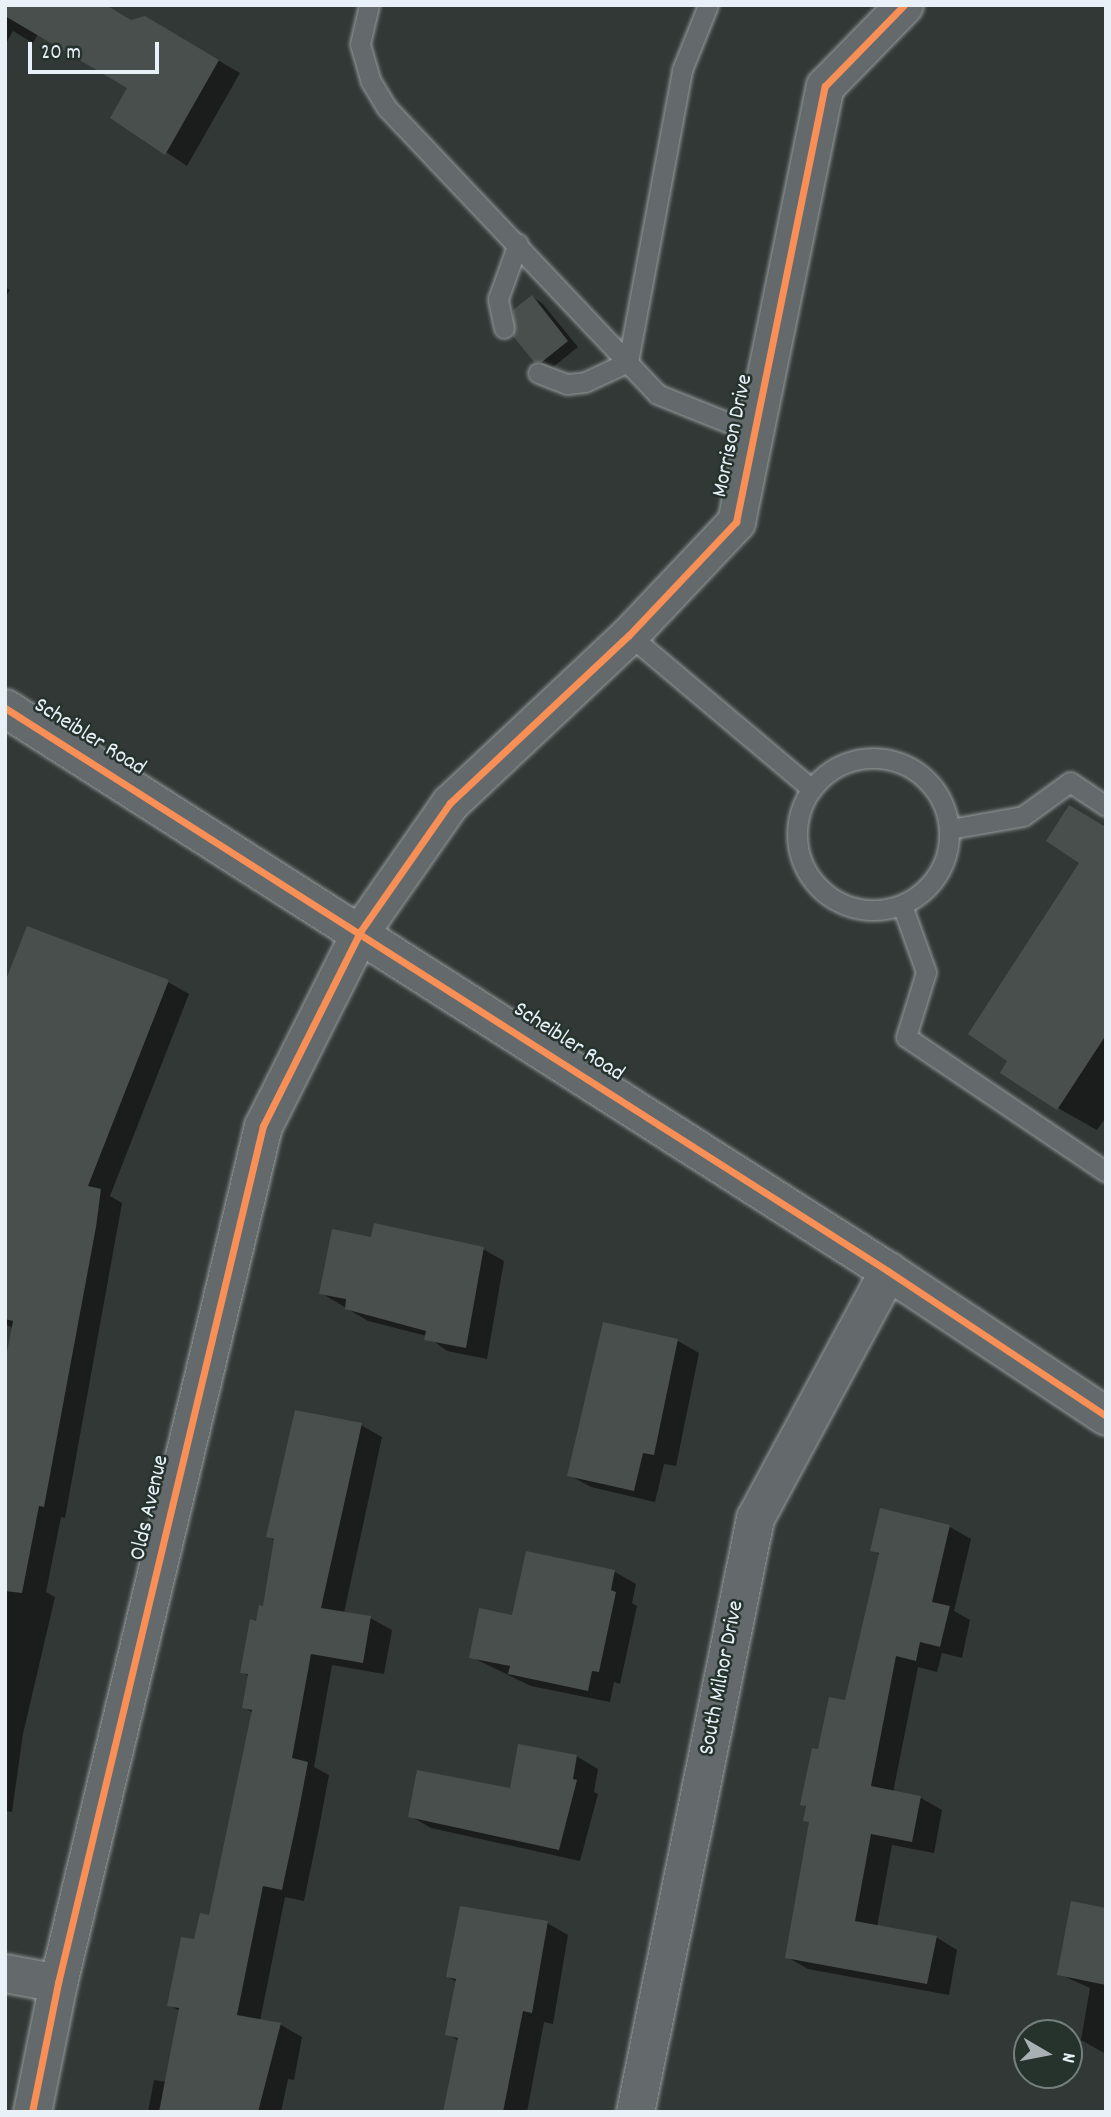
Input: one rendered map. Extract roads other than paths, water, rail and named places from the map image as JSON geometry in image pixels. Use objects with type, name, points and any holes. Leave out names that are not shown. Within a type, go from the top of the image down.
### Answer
[{"type":"street","name":"Morrison Drive","points":[[360,932],[450,803],[629,635],[736,522],[825,86],[904,5]]},
{"type":"street","name":"Scheibler Road","points":[[5,708],[888,1271],[1106,1416]]},
{"type":"street","name":"Olds Avenue","points":[[32,2112],[58,1983],[263,1126],[360,932]]},
{"type":"street","name":"South Milnor Drive","points":[[635,2112],[755,1518],[888,1271]]},
{"type":"street","points":[[5,1973],[58,1983]]},
{"type":"lane","points":[[369,5],[360,44],[370,80],[387,107],[518,243],[657,394],[754,433]]},
{"type":"lane","points":[[628,362],[682,70],[708,5]]},
{"type":"lane","points":[[504,328],[498,299],[518,243]]},
{"type":"lane","points":[[538,373],[566,384],[586,382],[628,362]]},
{"type":"lane","points":[[629,635],[811,788]]},
{"type":"lane","points":[[872,757],[895,760],[933,786],[945,806],[950,829],[938,874],[923,893],[902,905],[878,910],[853,908],[831,898],[813,881],[801,860],[796,835],[800,811],[811,788],[849,761],[872,757]]},
{"type":"lane","points":[[950,829],[1023,816],[1070,782],[1106,806]]},
{"type":"lane","points":[[902,905],[926,972],[906,1037],[1106,1172]]}]
